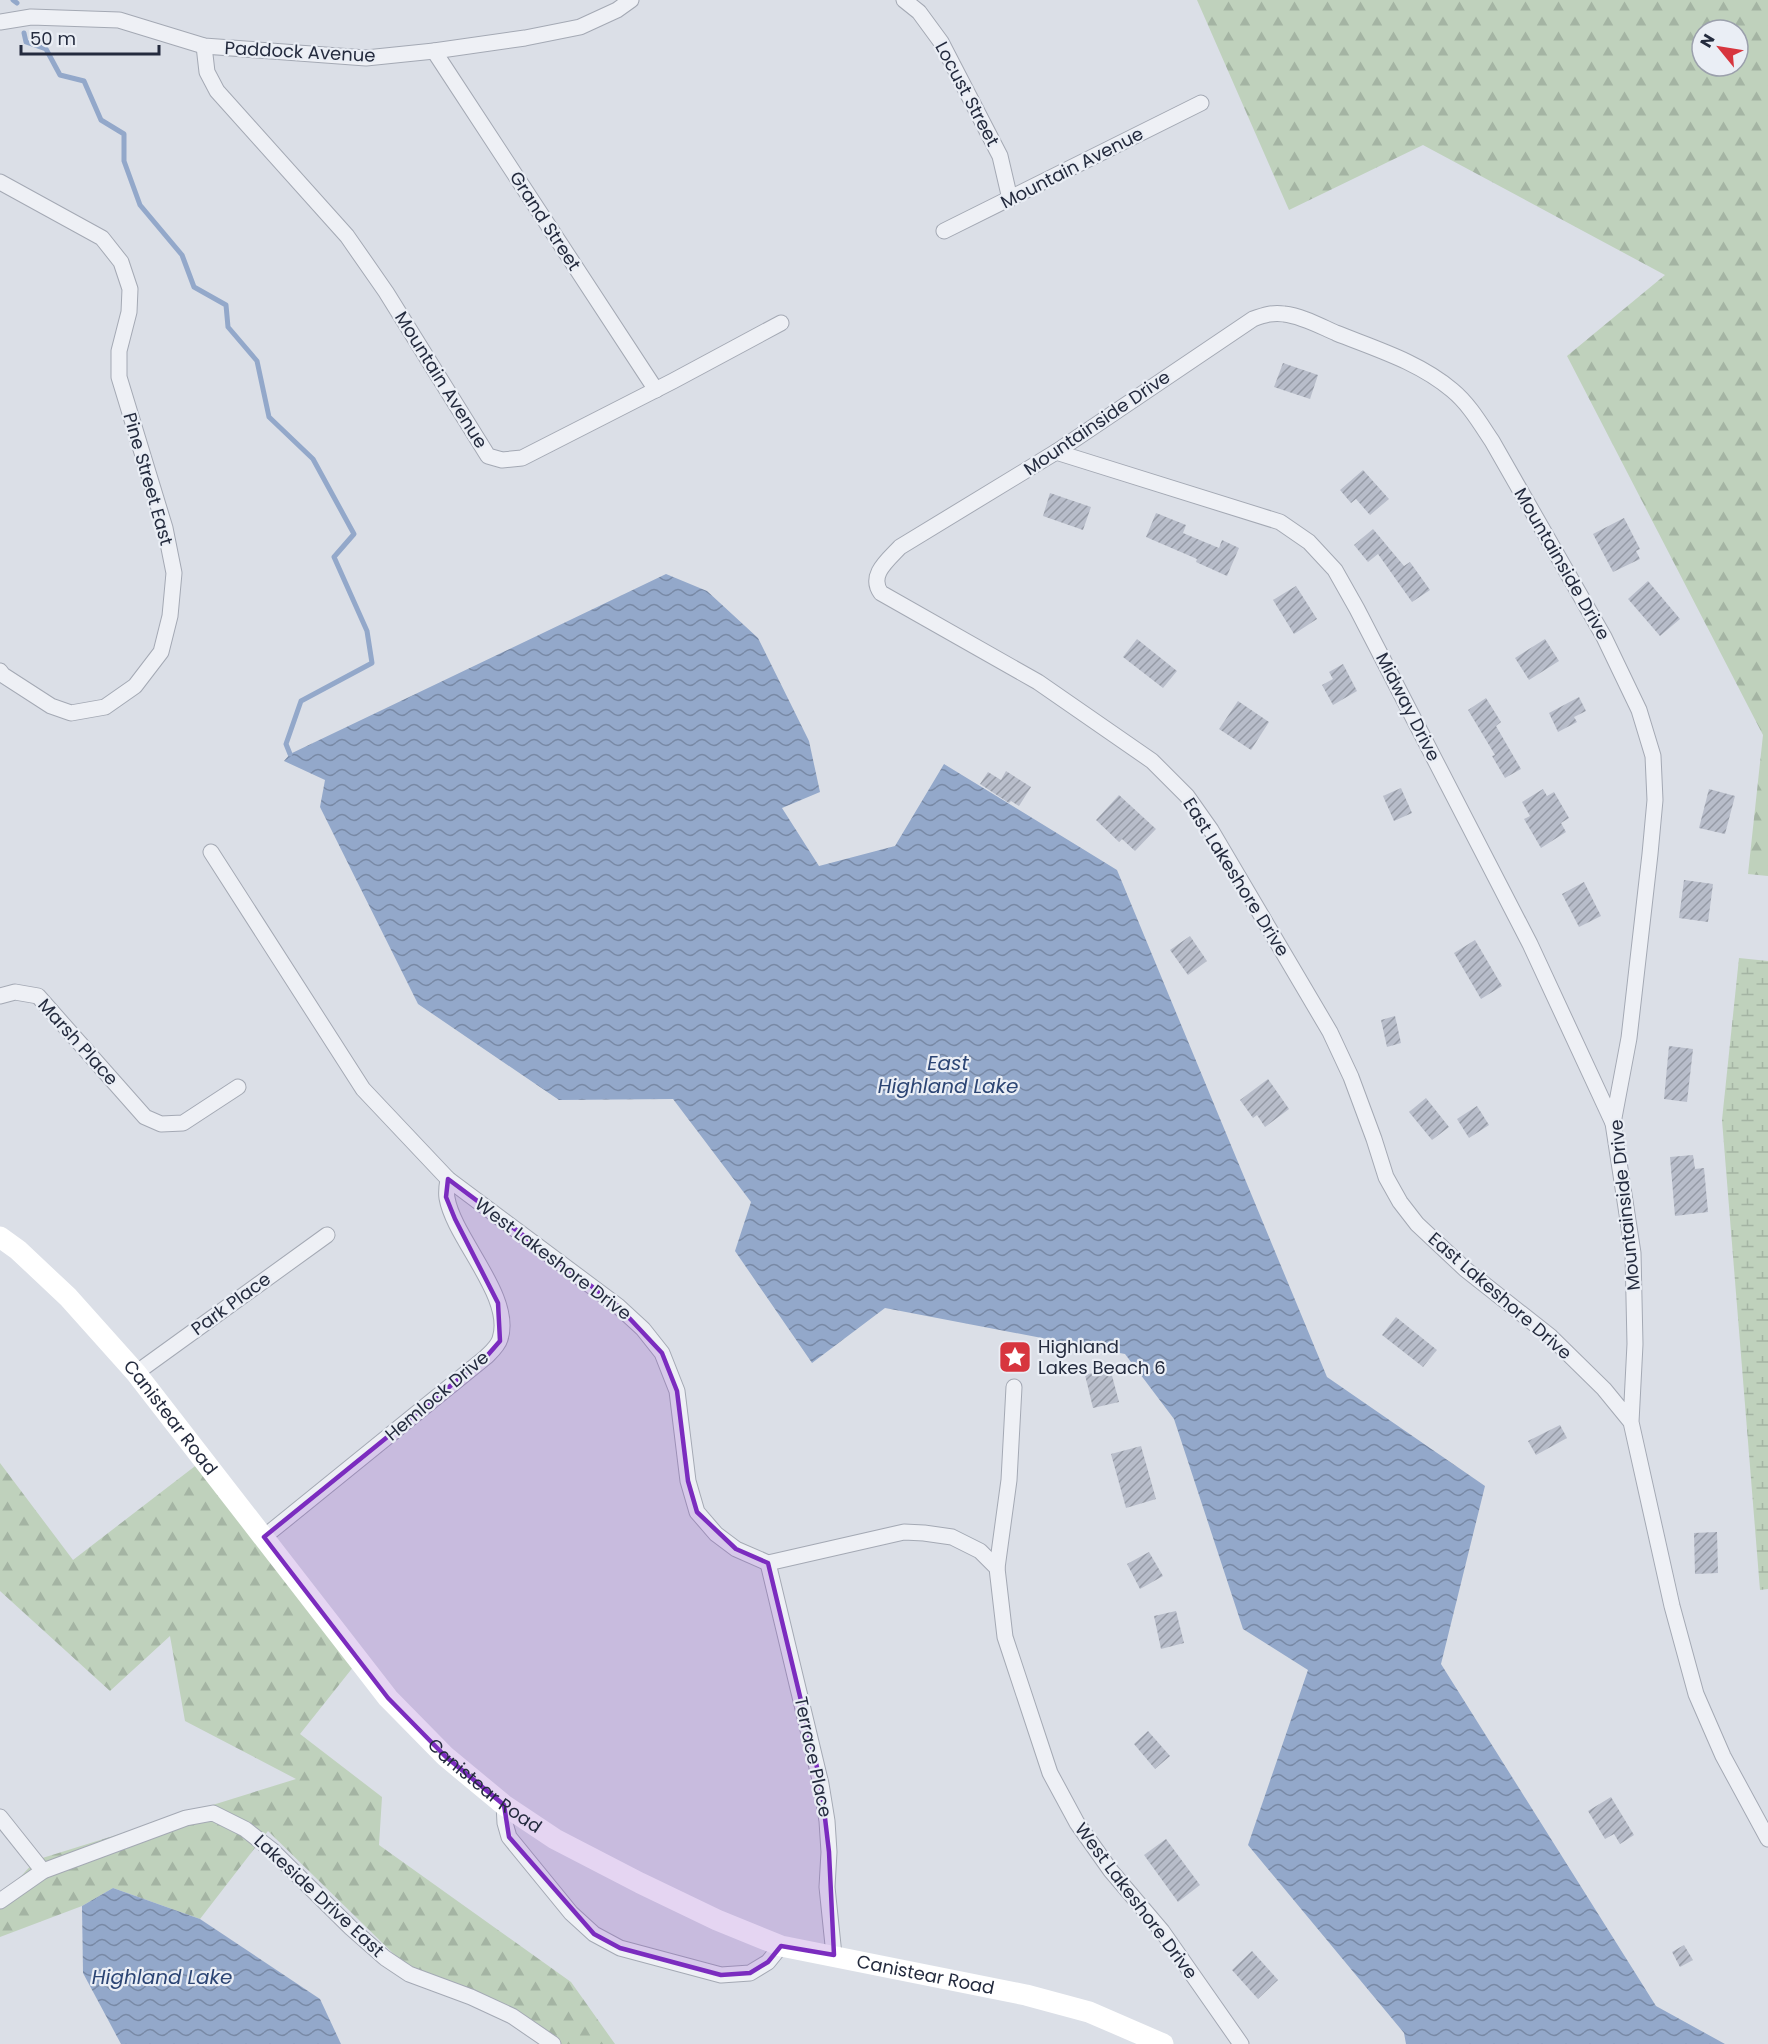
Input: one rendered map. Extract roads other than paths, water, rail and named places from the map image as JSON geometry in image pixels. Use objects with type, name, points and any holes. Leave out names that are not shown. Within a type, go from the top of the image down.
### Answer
[{"type":"street","name":"Paddock Avenue","points":[[0,22],[31,17],[119,20],[204,46],[366,58],[525,38],[580,27],[617,10],[631,0]]},
{"type":"street","name":"Locust Street","points":[[904,0],[919,12],[941,42],[1000,156],[1010,199]]},
{"type":"street","name":"Mountain Avenue","points":[[204,46],[207,72],[217,91],[347,236],[386,292],[488,456],[502,460],[522,458],[656,390],[780,323]]},
{"type":"street","name":"Grand Street","points":[[434,51],[656,390]]},
{"type":"street","name":"Mountain Avenue","points":[[944,231],[1201,103]]},
{"type":"street","name":"Pine Street East","points":[[0,182],[102,238],[121,262],[130,289],[129,312],[119,351],[119,377],[165,528],[174,573],[170,616],[161,652],[135,686],[105,707],[71,714],[51,706],[1,674]]},
{"type":"street","name":"Mountainside Drive","points":[[876,578],[883,565],[900,547],[1056,452],[1253,319],[1268,313],[1285,314],[1302,319],[1401,359],[1429,374],[1453,391],[1474,413],[1604,636],[1640,710],[1653,756],[1655,801],[1629,1038],[1613,1123],[1634,1253],[1635,1344],[1631,1422]]},
{"type":"street","name":"Midway Drive","points":[[1056,452],[1280,522],[1309,542],[1335,570],[1358,609],[1530,944],[1613,1123]]},
{"type":"street","name":"East Lakeshore Drive","points":[[876,578],[876,586],[881,593],[1038,682],[1152,761],[1187,796],[1210,830],[1330,1032],[1351,1077],[1386,1177],[1400,1202],[1417,1224],[1465,1269],[1551,1337],[1604,1389],[1631,1422],[1674,1613],[1696,1694],[1723,1756],[1768,1839]]},
{"type":"street","name":"West Lakeshore Drive","points":[[211,852],[363,1089],[448,1179],[618,1306],[643,1329],[662,1353],[677,1391],[688,1481],[697,1512],[716,1534],[729,1544],[768,1563]]},
{"type":"street","name":"Marsh Place","points":[[0,996],[15,992],[38,996],[145,1118],[161,1124],[183,1124],[238,1087]]},
{"type":"street","name":"Hemlock Drive","points":[[264,1537],[486,1357],[500,1341],[503,1324],[498,1303],[446,1197],[448,1179]]},
{"type":"street","name":"Park Place","points":[[136,1373],[327,1235]]},
{"type":"street","name":"Canistear Road","points":[[0,1237],[18,1250],[69,1297],[136,1373],[388,1698],[444,1756],[504,1805],[555,1839],[640,1883],[717,1920],[781,1946],[1026,1995],[1089,2012],[1162,2044]]},
{"type":"street","name":"West Lakeshore Drive","points":[[1014,1387],[1009,1480],[997,1568],[1005,1637],[1050,1773],[1077,1823],[1104,1862],[1162,1931],[1240,2044]]},
{"type":"street","points":[[768,1563],[904,1532],[952,1537],[980,1551],[997,1568]]},
{"type":"street","name":"Terrace Place","points":[[768,1563],[821,1784],[827,1821],[829,1852],[827,1887],[834,1955]]},
{"type":"street","points":[[504,1805],[509,1837],[571,1913],[594,1935],[620,1948],[721,1975],[750,1972],[768,1962],[781,1946]]},
{"type":"street","name":"Lakeside Drive East","points":[[42,1871],[186,1818],[213,1813],[245,1829],[273,1851],[385,1958],[409,1974],[471,1997],[512,2016],[553,2044]]},
{"type":"street","points":[[0,1817],[42,1871],[0,1901]]},
{"type":"water","name":"East Highland Lake","points":[[666,574],[707,591],[758,638],[809,741],[820,792],[782,808],[819,866],[895,846],[944,764],[1117,870],[1327,1377],[1485,1486],[1441,1664],[1656,2006],[1725,2044],[1406,2044],[1404,2033],[1248,1845],[1308,1670],[1243,1629],[1174,1419],[1125,1354],[885,1308],[812,1363],[735,1251],[751,1202],[673,1099],[559,1100],[418,1004],[320,807],[325,780],[284,761],[290,754]]},
{"type":"water","name":"Highland Lake","points":[[113,1888],[200,1919],[320,1999],[341,2044],[121,2044],[83,1973],[82,1906]]},
{"type":"waterway","points":[[13,0],[17,3]]},
{"type":"waterway","points":[[24,33],[26,42],[46,49],[60,75],[84,81],[101,120],[124,134],[124,161],[140,205],[182,255],[194,287],[226,305],[228,327],[257,361],[269,417],[313,459],[354,534],[334,557],[367,631],[372,663],[301,701],[286,744],[290,754]]},
{"type":"place","name":"Highland Lakes Beach 6","points":[[1015,1357]]}]
